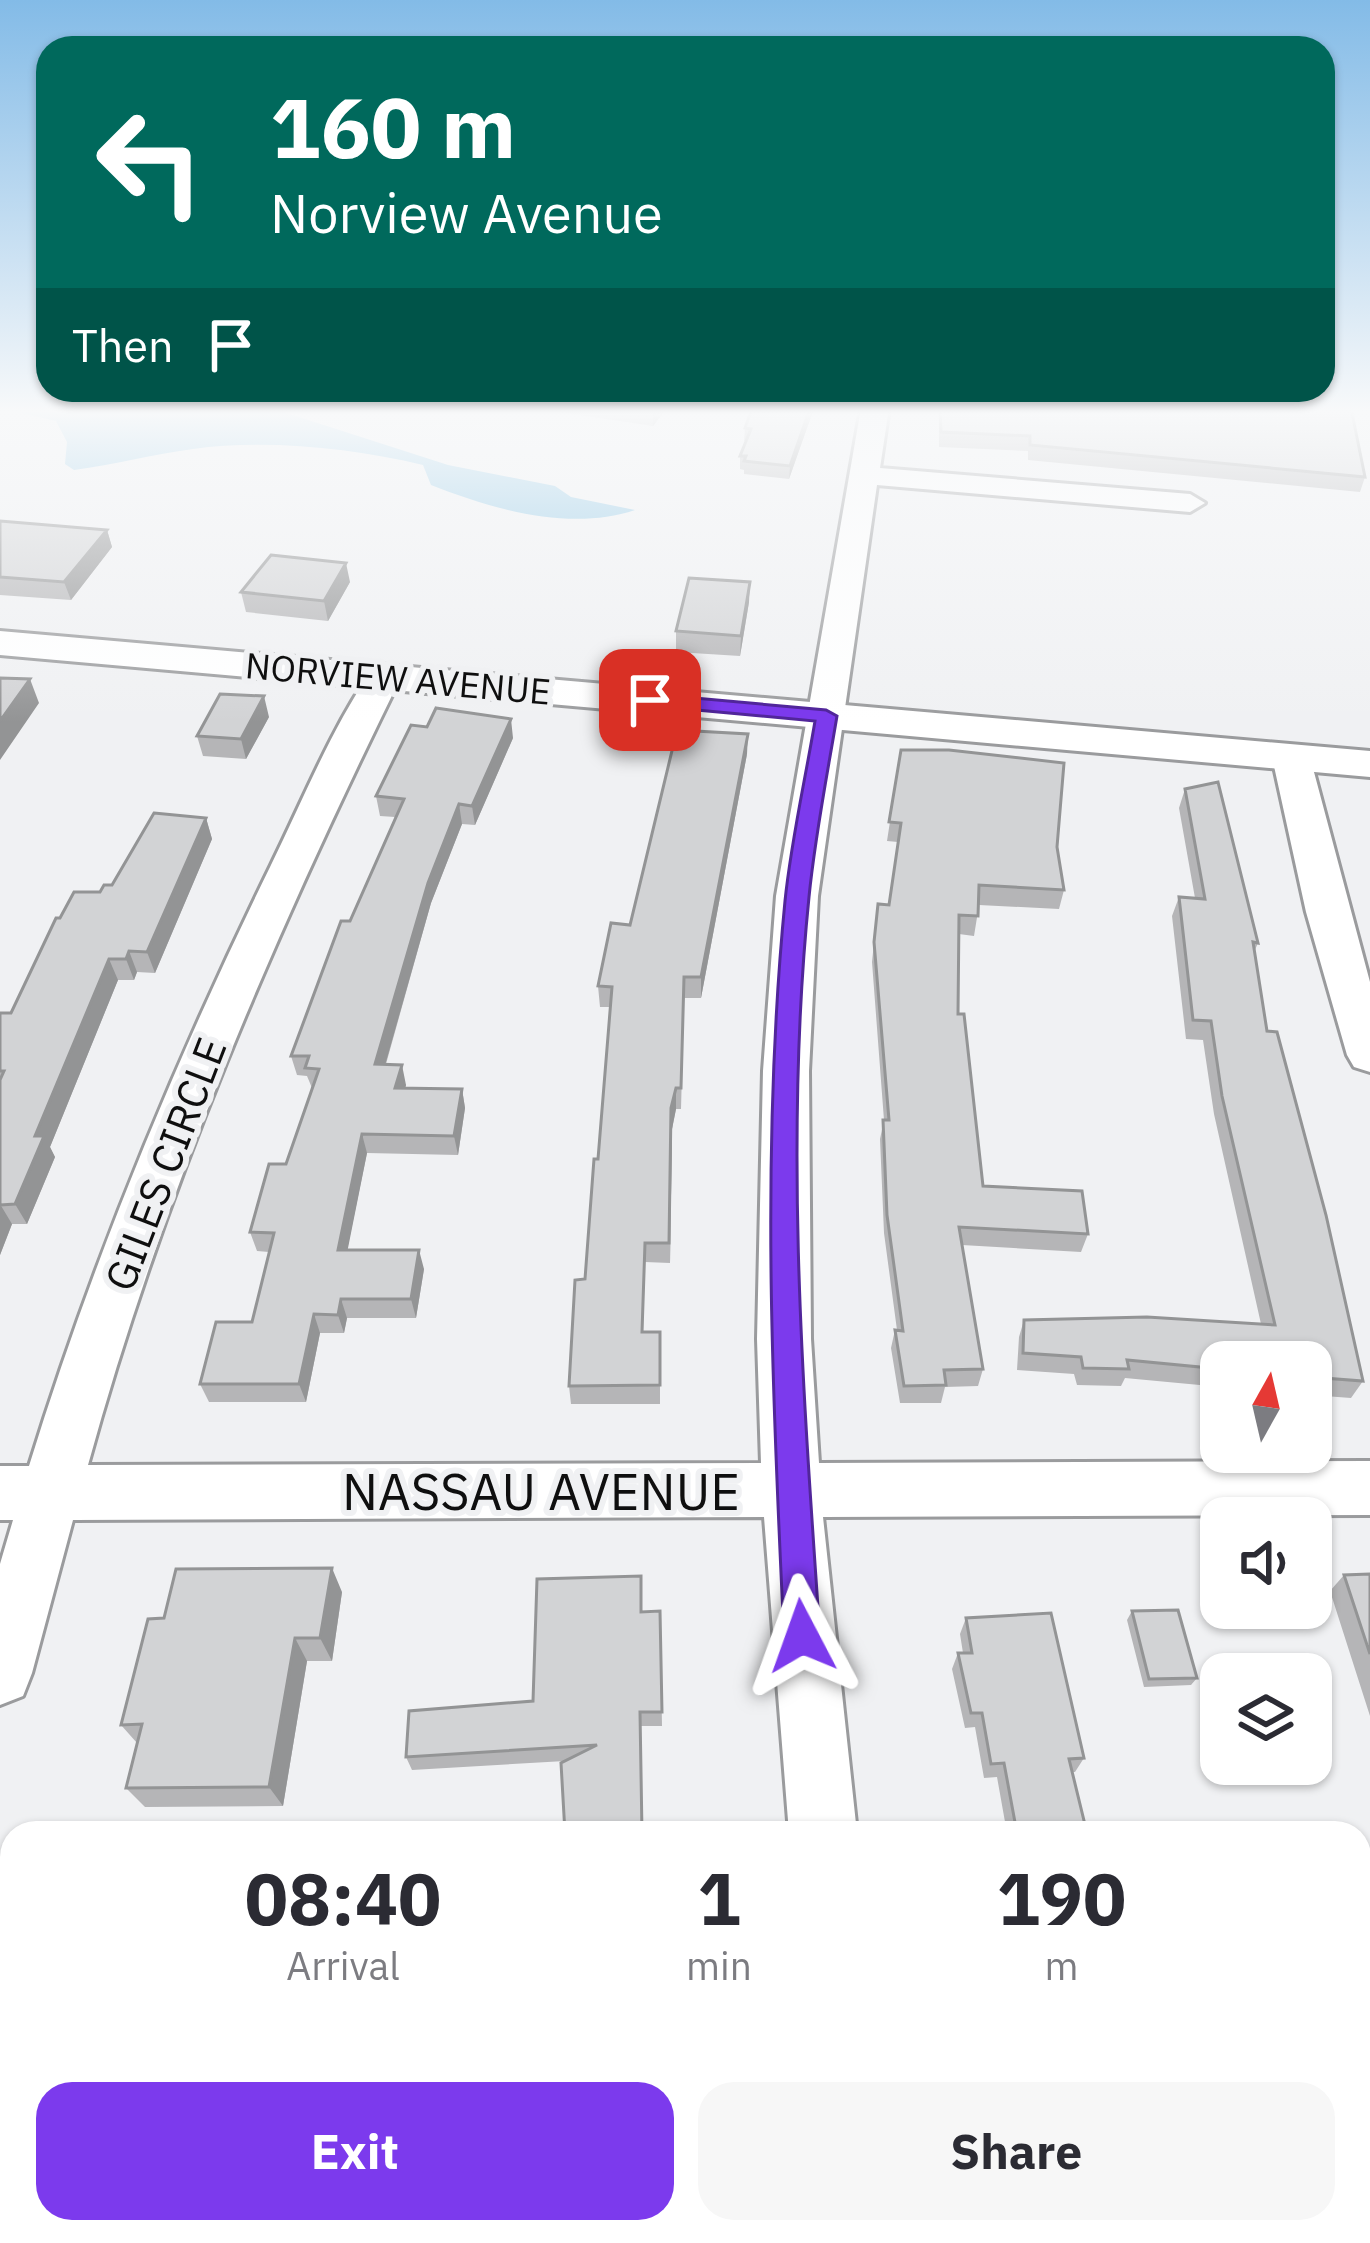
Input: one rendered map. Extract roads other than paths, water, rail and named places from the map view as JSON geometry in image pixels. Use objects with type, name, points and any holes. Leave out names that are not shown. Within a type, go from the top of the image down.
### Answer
[{"type":"street","points":[[822,1821],[791,1490],[784,1339],[786,1071],[797,896],[858,513]]},
{"type":"street","name":"NORVIEW AVENUE","points":[[0,644],[1370,764]]},
{"type":"street","name":"GILES CIRCLE","points":[[0,1672],[25,1493],[217,1025],[322,798],[385,677]]},
{"type":"street","points":[[1291,757],[1327,912],[1370,1055]]},
{"type":"street","name":"NASSAU AVENUE","points":[[25,1493],[1370,1488]]},
{"type":"water","points":[[523,513],[624,513],[584,519]]}]
